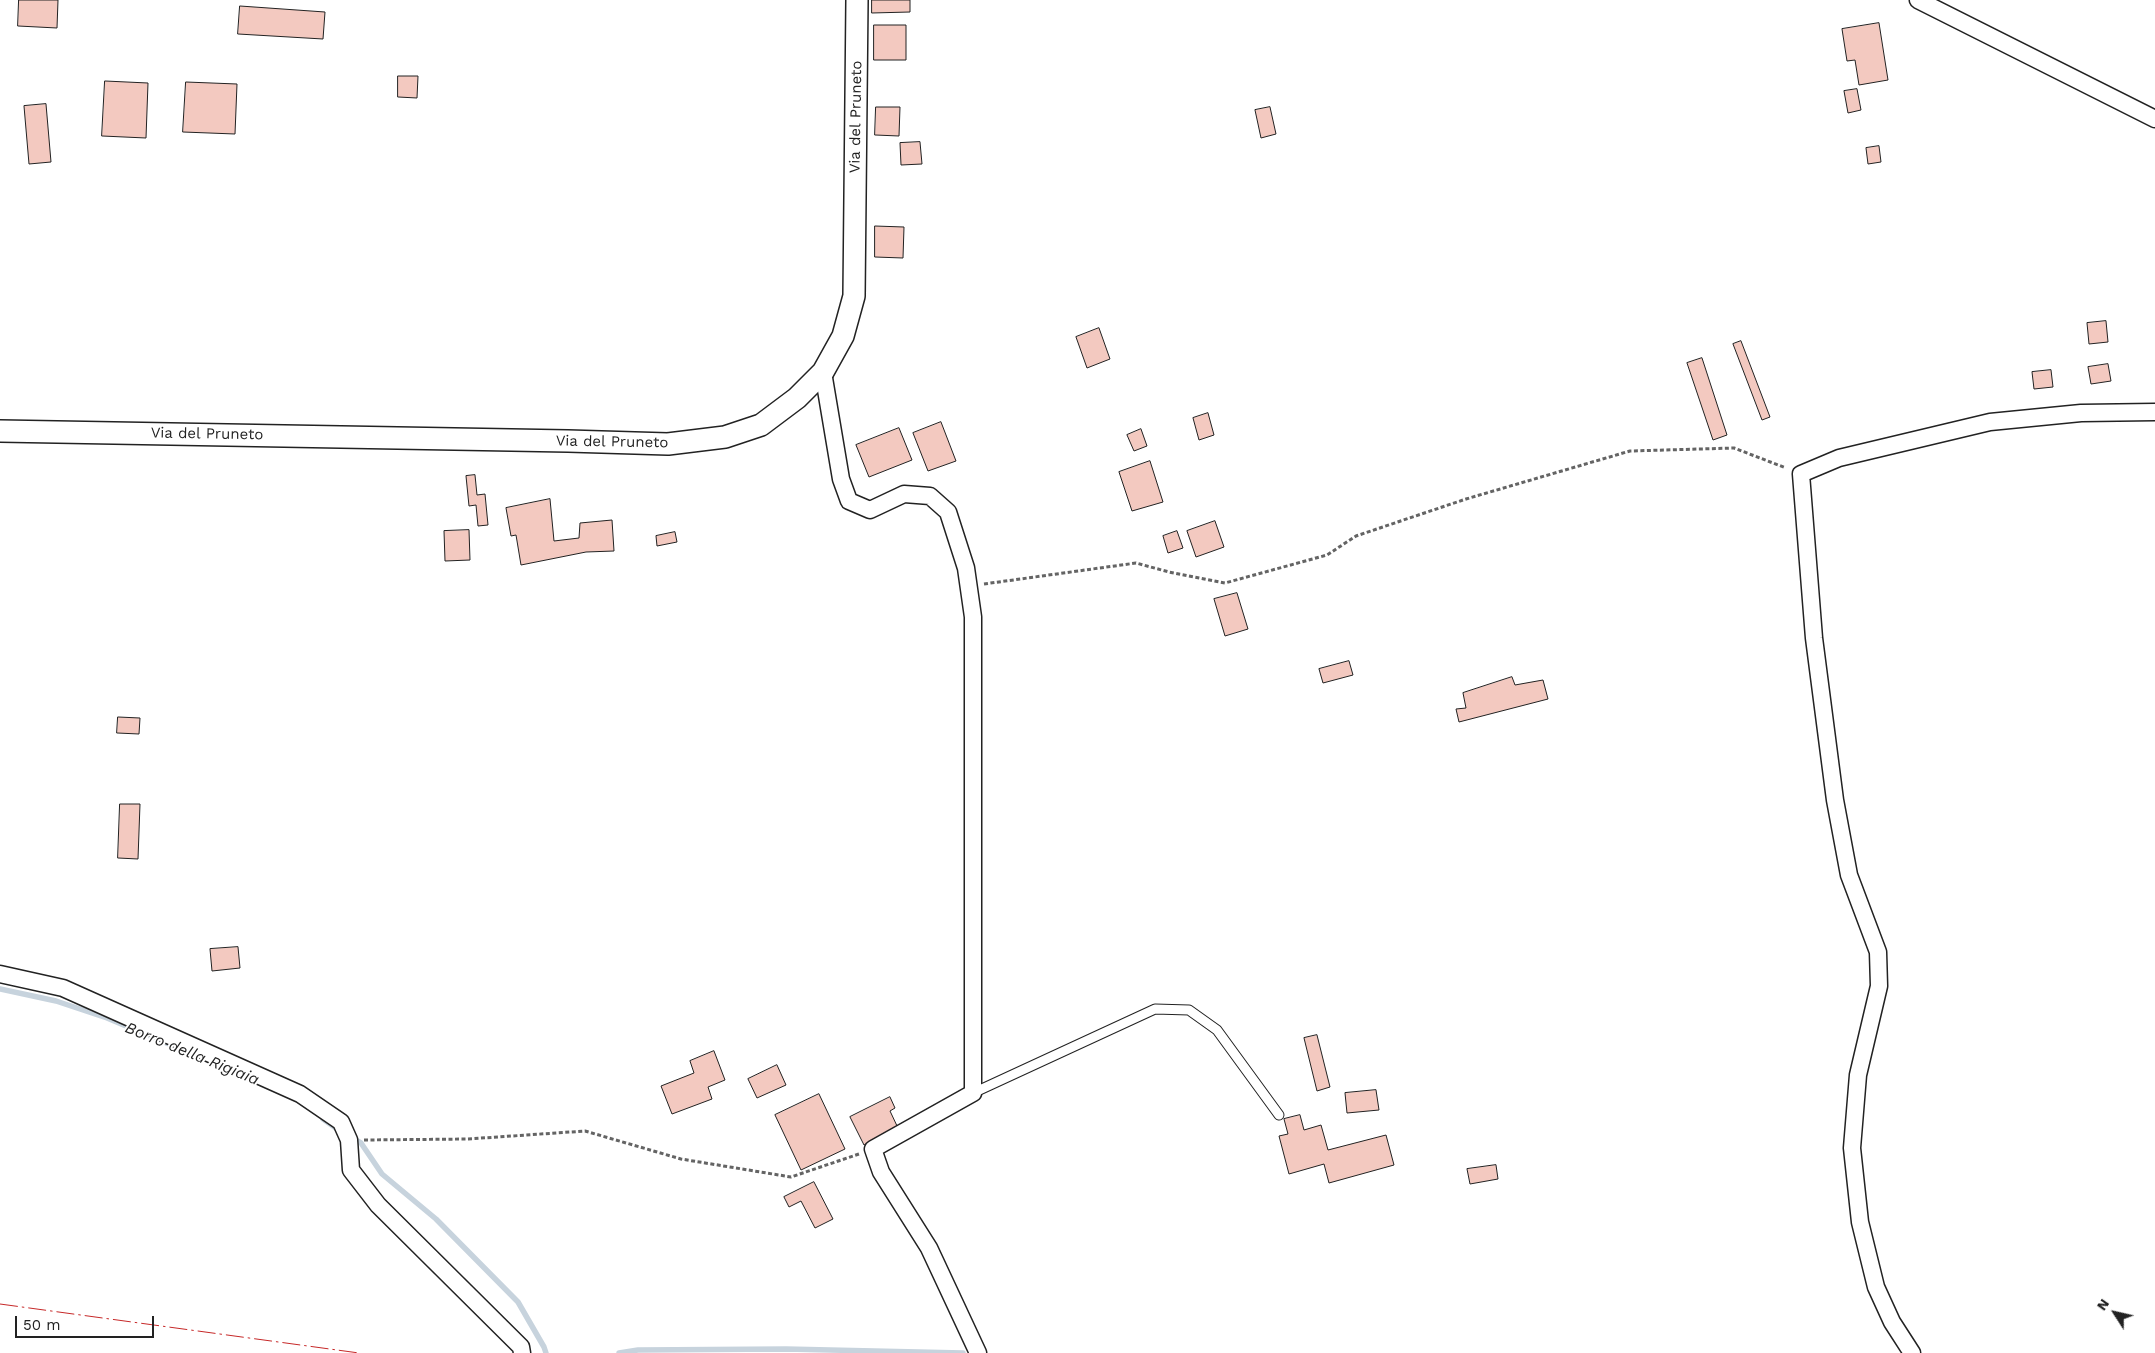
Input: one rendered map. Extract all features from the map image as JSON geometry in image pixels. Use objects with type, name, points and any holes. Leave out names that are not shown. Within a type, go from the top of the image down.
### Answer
[{"type":"street","name":"Via del Pruneto","points":[[0,431],[668,444],[725,437],[761,425],[797,398],[823,372],[843,336],[854,296],[857,0]]},
{"type":"street","points":[[1918,0],[2155,119]]},
{"type":"street","points":[[823,372],[841,479],[849,501],[870,510],[904,494],[930,496],[948,512],[966,568],[969,586],[973,616],[973,1093],[873,1149],[881,1172],[929,1248],[978,1353]]},
{"type":"street","points":[[1912,1353],[1892,1322],[1876,1287],[1860,1222],[1852,1148],[1858,1075],[1879,986],[1878,952],[1850,875],[1835,800],[1814,638],[1801,474],[1839,458],[1990,422],[2082,413],[2155,412]]},
{"type":"street","points":[[0,974],[63,988],[300,1094],[341,1122],[349,1140],[351,1170],[378,1205],[521,1347],[522,1353]]},
{"type":"lane","points":[[973,1093],[1155,1010],[1189,1010],[1217,1030],[1279,1115]]},
{"type":"path","points":[[969,586],[1136,563],[1169,572],[1225,583],[1327,555],[1356,536],[1466,499],[1630,451],[1734,448],[1801,474]]},
{"type":"path","points":[[349,1140],[468,1139],[585,1131],[681,1159],[792,1177],[873,1149]]},
{"type":"building","points":[[19,0],[58,0],[57,28],[18,26]]},
{"type":"building","points":[[872,0],[910,0],[910,12],[872,13]]},
{"type":"building","points":[[240,6],[325,12],[323,39],[238,34]]},
{"type":"building","points":[[1879,23],[1888,80],[1859,85],[1855,60],[1847,61],[1842,29]]},
{"type":"building","points":[[874,25],[906,25],[906,60],[874,60]]},
{"type":"building","points":[[398,76],[418,76],[417,98],[398,97]]},
{"type":"building","points":[[105,81],[148,83],[146,138],[102,136]]},
{"type":"building","points":[[186,82],[237,84],[235,134],[183,132]]},
{"type":"building","points":[[1857,89],[1861,110],[1848,113],[1844,91]]},
{"type":"building","points":[[46,104],[51,162],[29,164],[24,106]]},
{"type":"building","points":[[876,107],[900,107],[899,136],[875,135]]},
{"type":"building","points":[[1270,107],[1276,134],[1261,138],[1255,110]]},
{"type":"building","points":[[920,142],[922,164],[901,165],[900,143]]},
{"type":"building","points":[[1879,146],[1881,162],[1868,164],[1866,148]]},
{"type":"building","points":[[875,226],[904,227],[903,258],[875,257]]},
{"type":"building","points":[[2106,321],[2108,342],[2089,344],[2087,323]]},
{"type":"building","points":[[1099,328],[1110,359],[1087,368],[1076,337]]},
{"type":"building","points":[[1741,341],[1770,417],[1762,420],[1733,344]]},
{"type":"building","points":[[1702,358],[1727,435],[1713,440],[1687,363]]},
{"type":"building","points":[[2108,364],[2111,381],[2091,384],[2088,367]]},
{"type":"building","points":[[2051,370],[2053,387],[2034,389],[2032,372]]},
{"type":"building","points":[[1208,413],[1214,435],[1199,440],[1193,418]]},
{"type":"building","points":[[941,422],[956,461],[928,471],[913,433]]},
{"type":"building","points":[[899,428],[912,460],[869,477],[856,445]]},
{"type":"building","points":[[1141,429],[1147,446],[1134,451],[1127,435]]},
{"type":"building","points":[[1150,461],[1163,502],[1132,511],[1119,472]]},
{"type":"building","points":[[475,475],[477,495],[485,494],[488,525],[478,526],[476,505],[469,506],[466,476]]},
{"type":"building","points":[[550,499],[554,541],[579,538],[580,523],[612,520],[614,551],[586,552],[521,565],[516,535],[511,536],[506,508]]},
{"type":"building","points":[[1215,521],[1224,547],[1196,557],[1187,531]]},
{"type":"building","points":[[469,530],[470,560],[445,561],[444,531]]},
{"type":"building","points":[[1177,531],[1183,548],[1168,553],[1163,536]]},
{"type":"building","points":[[675,532],[677,542],[657,546],[656,536]]},
{"type":"building","points":[[1237,593],[1248,629],[1225,636],[1214,599]]},
{"type":"building","points":[[1349,661],[1353,675],[1323,683],[1319,669]]},
{"type":"building","points":[[1512,677],[1515,685],[1543,680],[1548,699],[1459,722],[1456,709],[1466,708],[1463,693]]},
{"type":"building","points":[[118,717],[140,718],[139,734],[117,733]]},
{"type":"building","points":[[120,804],[140,804],[138,859],[118,858]]},
{"type":"building","points":[[238,947],[240,968],[212,971],[210,949]]},
{"type":"building","points":[[1317,1035],[1330,1087],[1317,1091],[1304,1038]]},
{"type":"building","points":[[714,1051],[725,1080],[708,1087],[712,1099],[672,1114],[661,1086],[694,1073],[690,1061]]},
{"type":"building","points":[[777,1065],[786,1085],[757,1098],[748,1079]]},
{"type":"building","points":[[1376,1090],[1379,1110],[1347,1113],[1345,1093]]},
{"type":"building","points":[[819,1094],[845,1149],[801,1170],[775,1115]]},
{"type":"building","points":[[890,1097],[895,1108],[890,1111],[898,1128],[864,1145],[850,1117]]},
{"type":"building","points":[[1300,1115],[1304,1130],[1321,1125],[1328,1150],[1386,1135],[1394,1165],[1329,1183],[1324,1164],[1289,1174],[1279,1136],[1288,1134],[1284,1119]]},
{"type":"building","points":[[1496,1165],[1498,1179],[1470,1184],[1467,1169]]},
{"type":"building","points":[[814,1182],[833,1219],[815,1228],[801,1201],[789,1207],[784,1197]]},
{"type":"waterway","name":"Borro della Rigiaia","points":[[0,989],[56,1001],[107,1018],[183,1050]]},
{"type":"waterway","name":"Borro della Rigiaia","points":[[323,1119],[340,1131]]},
{"type":"waterway","name":"Borro della Rigiaia","points":[[352,1138],[361,1143],[382,1174],[436,1219],[518,1302],[546,1353]]},
{"type":"waterway","points":[[619,1353],[638,1350],[786,1349],[963,1353]]},
{"type":"power","points":[[0,1304],[359,1353]]}]
